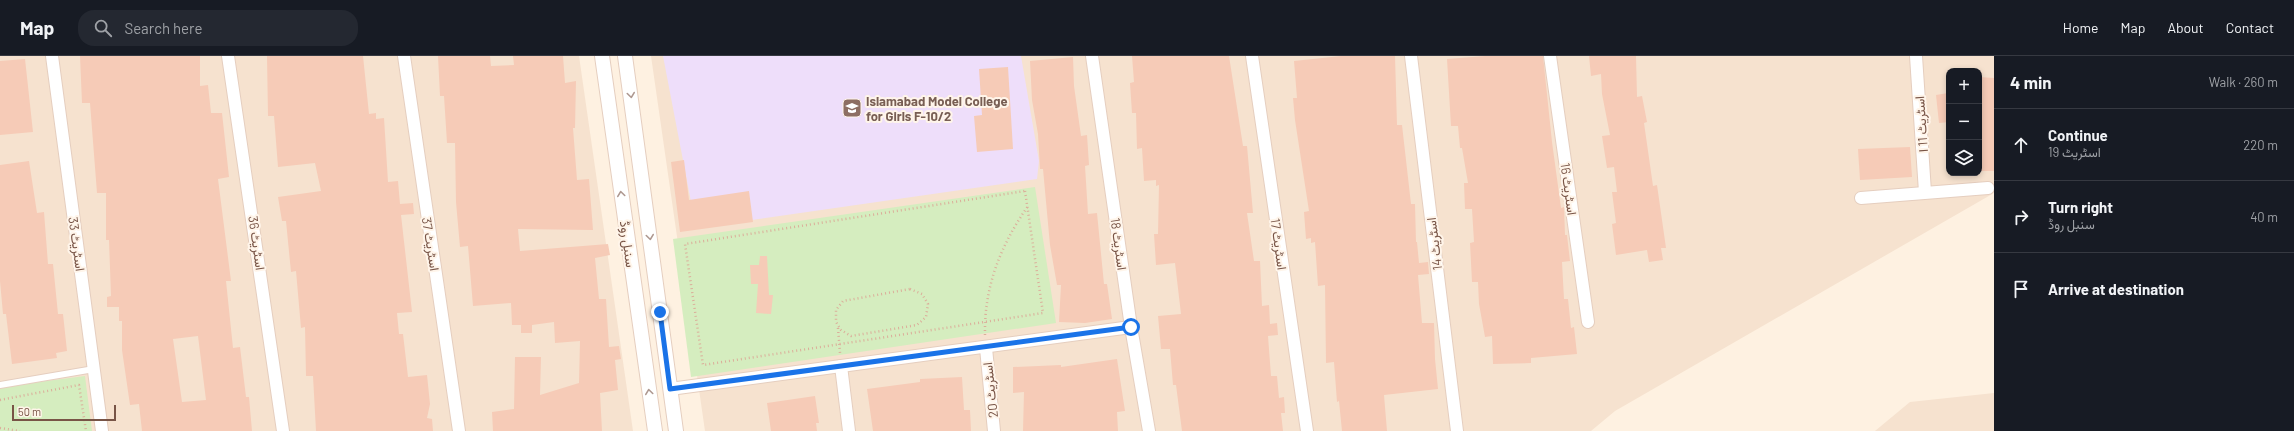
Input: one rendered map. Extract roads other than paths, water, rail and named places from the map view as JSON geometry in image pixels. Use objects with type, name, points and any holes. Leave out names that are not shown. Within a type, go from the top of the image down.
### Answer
[{"type":"street","name":"اسٹریٹ 33","points":[[52,56],[102,431]]},
{"type":"street","name":"اسٹریٹ 36","points":[[228,56],[283,431]]},
{"type":"street","name":"اسٹریٹ 37","points":[[404,56],[459,431]]},
{"type":"street","name":"سنبل روڈ","points":[[602,56],[654,431]]},
{"type":"street","name":"سنبل روڈ","points":[[625,56],[676,431]]},
{"type":"street","name":"اسٹریٹ 18","points":[[1092,56],[1131,327],[1149,431]]},
{"type":"street","name":"اسٹریٹ 17","points":[[1252,56],[1307,431]]},
{"type":"street","name":"اسٹریٹ 14","points":[[1411,56],[1457,431]]},
{"type":"street","name":"اسٹریٹ 16","points":[[1550,56],[1588,322]]},
{"type":"street","name":"اسٹریٹ 11 ا","points":[[1916,56],[1925,192]]},
{"type":"street","points":[[1861,198],[1988,188]]},
{"type":"street","points":[[638,315],[660,312]]},
{"type":"street","points":[[670,389],[896,358],[986,348],[1131,327]]},
{"type":"street","name":"اسٹریٹ 20","points":[[986,348],[994,431]]},
{"type":"street","points":[[841,366],[849,431]]},
{"type":"lane","points":[[0,385],[94,369]]},
{"type":"place","name":"Islamabad Model College for Girls F-10/2","points":[[852,108]]}]
